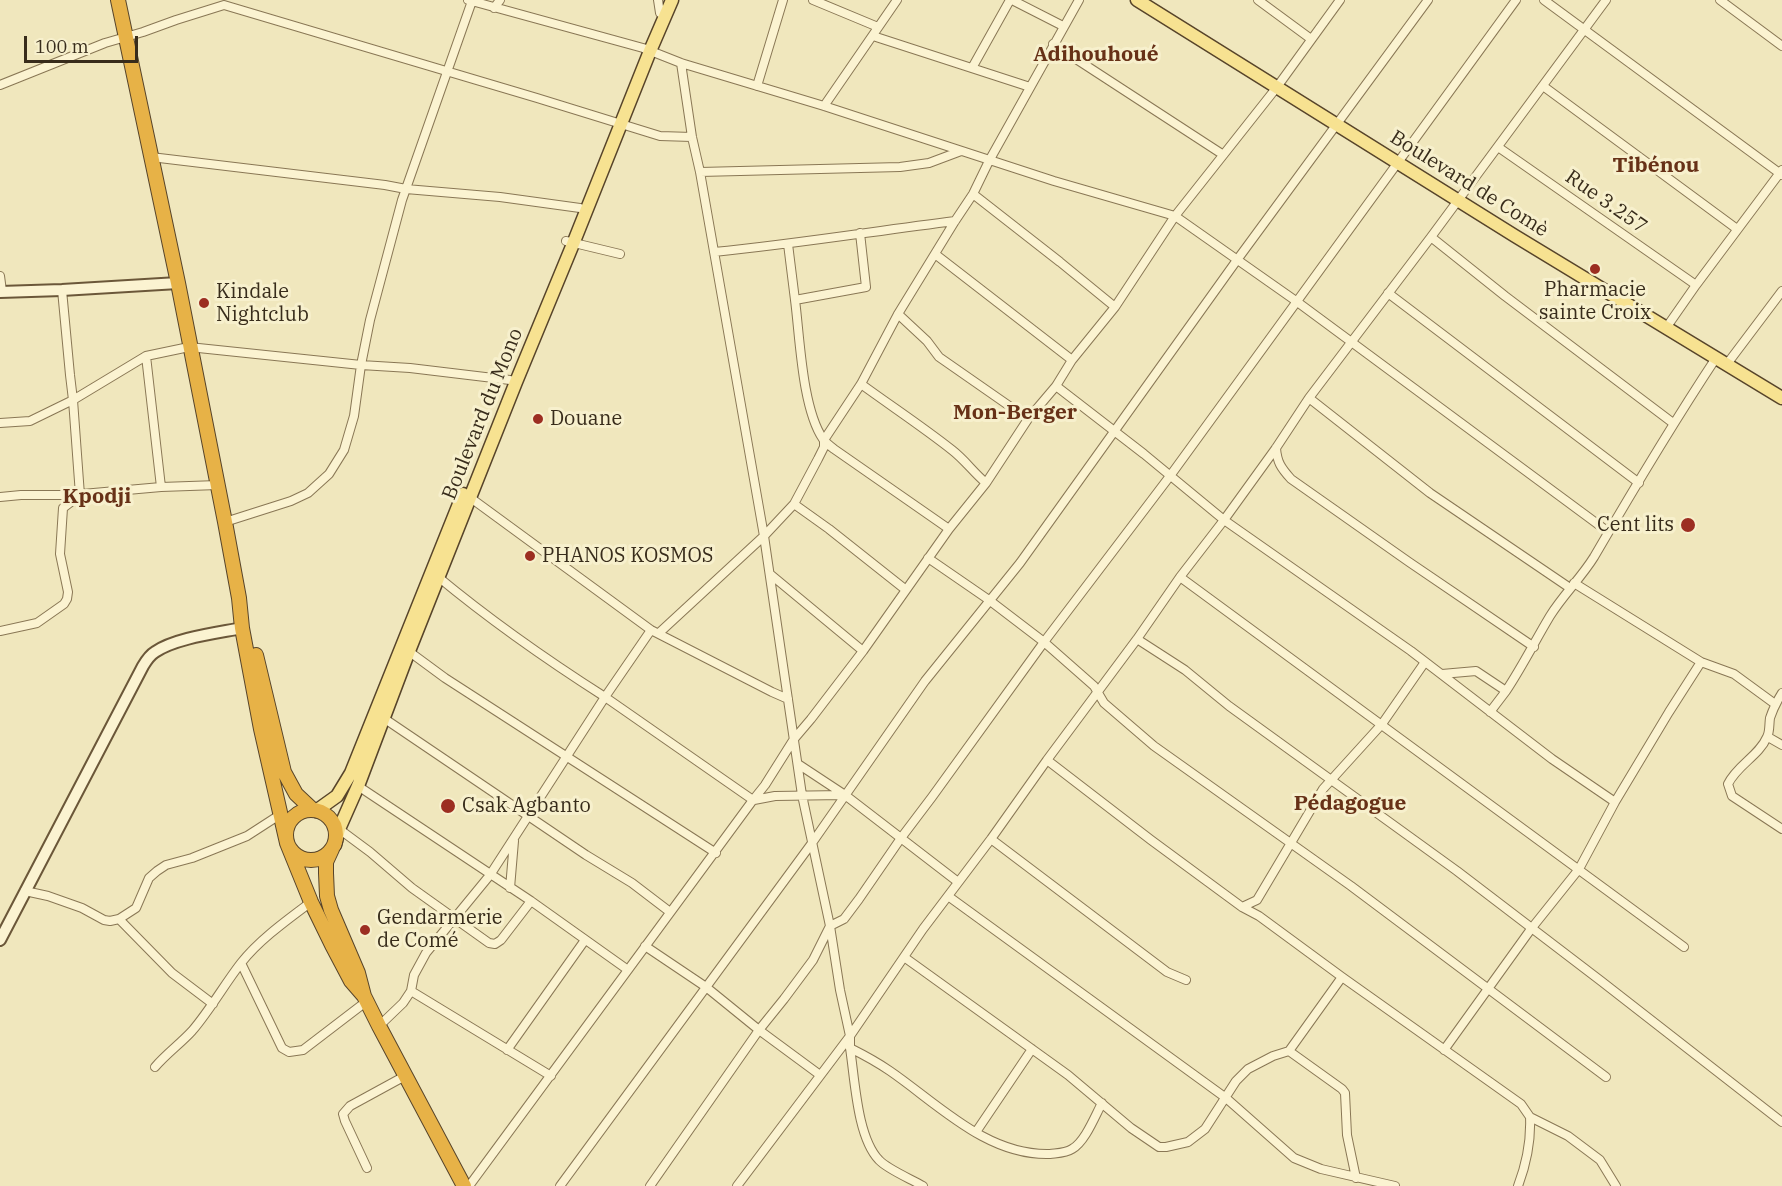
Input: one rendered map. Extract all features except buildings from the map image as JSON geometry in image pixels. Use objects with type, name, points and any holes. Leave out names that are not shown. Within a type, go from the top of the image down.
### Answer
[{"type":"highway","points":[[118,0],[178,283],[225,522],[261,729],[287,843],[311,902],[351,981],[365,998]]},
{"type":"highway","points":[[239,598],[252,638],[284,772],[296,794],[329,818],[336,830],[334,847],[326,862],[329,904],[378,1026],[464,1186]]},
{"type":"highway","points":[[315,810],[300,813],[290,822],[286,835],[287,843],[295,855],[308,861],[322,858],[334,847]]},
{"type":"main road","name":"Boulevard du Mono","points":[[334,847],[339,829],[358,786],[380,715],[405,649],[467,495],[516,382],[646,49],[659,6],[664,0]]},
{"type":"main road","name":"Boulevard du Mono","points":[[646,49],[672,0]]},
{"type":"main road","name":"Boulevard de Comè","points":[[1137,0],[1458,201],[1782,398]]},
{"type":"main road","name":"Boulevard du Mono","points":[[467,495],[510,380],[570,242],[580,208],[618,122]]},
{"type":"main road","name":"Boulevard du Mono","points":[[315,810],[342,791],[380,715]]},
{"type":"street","points":[[494,8],[500,0]]},
{"type":"street","points":[[758,86],[783,0]]},
{"type":"street","points":[[813,0],[878,27]]},
{"type":"street","points":[[824,106],[897,0]]},
{"type":"street","points":[[972,68],[1011,0],[1063,26]]},
{"type":"street","points":[[378,1026],[403,1003],[411,991],[419,964],[490,875],[605,697],[655,632],[764,536],[794,504],[824,447],[824,440],[861,384],[898,314],[973,194],[989,160],[1079,0]]},
{"type":"street","points":[[1258,0],[1311,39]]},
{"type":"street","points":[[470,1186],[670,912],[716,853],[765,785],[794,739],[812,719],[949,529],[986,483],[1028,419],[1115,308],[1175,216],[1277,87],[1340,0]]},
{"type":"street","points":[[560,1186],[812,843],[925,681],[1020,564],[1237,260],[1428,0]]},
{"type":"street","points":[[651,1186],[759,1030],[813,960],[831,926],[844,919],[1044,642],[1170,476],[1516,0]]},
{"type":"street","points":[[1544,0],[1781,173],[1737,229],[1666,328]]},
{"type":"street","points":[[736,1186],[850,1036],[958,882],[1276,448],[1309,398],[1606,0]]},
{"type":"street","points":[[1720,0],[1782,46]]},
{"type":"street","points":[[225,522],[301,497],[329,474],[344,450],[354,416],[370,320],[406,189],[449,71],[470,1],[646,49],[681,63],[1175,216],[1296,301],[1608,531]]},
{"type":"street","points":[[0,85],[105,43],[224,5],[660,136],[692,137]]},
{"type":"street","points":[[873,36],[1030,87]]},
{"type":"street","points":[[1053,44],[1222,154]]},
{"type":"street","points":[[681,63],[692,137],[764,536],[802,795],[831,926],[840,990],[850,1036],[863,1131],[870,1149],[880,1161],[923,1186]]},
{"type":"street","points":[[1543,86],[1737,229]]},
{"type":"street","name":"Rue 3.257","points":[[1497,147],[1696,285]]},
{"type":"street","points":[[700,172],[900,167],[929,163],[961,151]]},
{"type":"street","points":[[152,157],[580,208]]},
{"type":"street","points":[[973,194],[1115,308]]},
{"type":"street","points":[[714,252],[955,221]]},
{"type":"street","points":[[795,300],[866,287],[860,233]]},
{"type":"street","points":[[1431,237],[1504,296],[1673,423]]},
{"type":"street","points":[[570,242],[620,254]]},
{"type":"street","points":[[788,244],[806,392],[824,440],[949,529]]},
{"type":"street","points":[[934,254],[1072,360]]},
{"type":"street","points":[[0,276],[1,291],[178,283]]},
{"type":"street","points":[[62,290],[74,400],[80,495]]},
{"type":"street","points":[[1490,712],[1534,647],[1551,615],[1593,559],[1673,423],[1721,361],[1782,291]]},
{"type":"street","points":[[1388,293],[1639,483]]},
{"type":"street","points":[[898,314],[927,341],[939,357],[1028,419]]},
{"type":"street","points":[[0,423],[30,421],[74,400],[146,356],[189,347],[510,380]]},
{"type":"street","points":[[146,356],[161,487]]},
{"type":"street","points":[[861,384],[952,450],[968,463],[986,483]]},
{"type":"street","points":[[1056,386],[1224,520],[1442,674],[1552,759],[1615,802]]},
{"type":"street","points":[[1309,398],[1412,480],[1572,586],[1701,662],[1734,674],[1775,704]]},
{"type":"street","points":[[1276,448],[1276,460],[1280,468],[1291,479],[1534,647]]},
{"type":"street","points":[[0,496],[80,495],[161,487],[218,485]]},
{"type":"street","points":[[0,631],[37,623],[67,600],[68,592],[60,554],[63,508],[80,495]]},
{"type":"street","points":[[467,495],[655,632],[788,699]]},
{"type":"street","points":[[794,504],[906,590]]},
{"type":"street","points":[[928,558],[1044,642],[1094,686],[1104,703],[1154,746],[1291,843],[1606,1077]]},
{"type":"street","points":[[435,574],[560,668],[753,800],[775,796],[845,795]]},
{"type":"street","points":[[770,574],[862,651]]},
{"type":"street","points":[[1180,577],[1684,947]]},
{"type":"street","points":[[0,940],[143,666],[152,654],[167,645],[242,628]]},
{"type":"street","points":[[1137,639],[1185,670],[1229,706],[1330,781],[1413,838],[1782,1122]]},
{"type":"street","points":[[405,649],[445,678],[716,853]]},
{"type":"street","points":[[1242,907],[1257,900],[1312,806],[1330,781],[1382,724],[1425,662]]},
{"type":"street","points":[[1444,1050],[1531,929],[1579,869],[1615,802],[1701,662]]},
{"type":"street","points":[[1442,674],[1476,671],[1506,691]]},
{"type":"street","points":[[1782,693],[1770,719],[1768,737],[1728,784],[1732,796],[1782,829]]},
{"type":"street","points":[[380,715],[632,884],[670,912]]},
{"type":"street","points":[[1768,737],[1782,745]]},
{"type":"street","points":[[1047,760],[1242,907],[1259,916],[1521,1104],[1530,1117],[1568,1136],[1600,1160],[1616,1186]]},
{"type":"street","points":[[798,764],[845,795],[958,882]]},
{"type":"street","points":[[358,786],[531,901],[628,970]]},
{"type":"street","points":[[25,891],[82,908],[104,920],[119,919],[136,908],[149,878],[166,865],[201,855],[247,836],[281,814]]},
{"type":"street","points":[[339,829],[454,919],[489,943],[495,944],[501,940],[531,901]]},
{"type":"street","points":[[991,839],[1167,972],[1186,980]]},
{"type":"street","points":[[510,888],[514,840]]},
{"type":"street","points":[[948,896],[1226,1098],[1294,1158],[1321,1169],[1395,1186]]},
{"type":"street","points":[[1257,900],[1259,916]]},
{"type":"street","points":[[155,1067],[190,1033],[242,963],[269,936],[311,902]]},
{"type":"street","points":[[119,919],[172,973],[213,1004]]},
{"type":"street","points":[[507,1050],[585,940]]},
{"type":"street","points":[[645,946],[706,987],[820,1075]]},
{"type":"street","points":[[904,957],[1068,1075],[1149,1142],[1159,1147],[1188,1142],[1205,1129],[1236,1081],[1248,1069],[1288,1051],[1342,977]]},
{"type":"street","points":[[242,963],[282,1048],[289,1052],[303,1050],[365,998]]},
{"type":"street","points":[[411,991],[551,1076]]},
{"type":"street","points":[[850,1048],[890,1071],[958,1121],[996,1143],[1016,1150],[1039,1154],[1071,1150],[1079,1144],[1102,1103]]},
{"type":"street","points":[[976,1132],[1032,1049]]},
{"type":"street","points":[[1288,1051],[1342,1089],[1345,1094],[1347,1135],[1356,1178]]},
{"type":"street","points":[[367,1167],[343,1114],[350,1106],[405,1076]]},
{"type":"street","points":[[1518,1186],[1525,1166],[1530,1135],[1530,1117]]},
{"type":"place","name":"Pharmacie sainte Croix","points":[[1595,269]]},
{"type":"place","name":"Kindale Nightclub","points":[[204,303]]},
{"type":"place","name":"Douane","points":[[538,419]]},
{"type":"place","name":"Cent lits","points":[[1688,525]]},
{"type":"place","name":"PHANOS KOSMOS","points":[[530,556]]},
{"type":"place","name":"Csak Agbanto","points":[[448,806]]},
{"type":"place","name":"Gendarmerie de Comé","points":[[365,930]]},
{"type":"district","name":"Adihouhoué","points":[[1096,55]]},
{"type":"district","name":"Tibénou","points":[[1656,166]]},
{"type":"district","name":"Mon-Berger","points":[[1015,413]]},
{"type":"district","name":"Kpodji","points":[[97,497]]},
{"type":"district","name":"Pédagogue","points":[[1350,804]]}]
